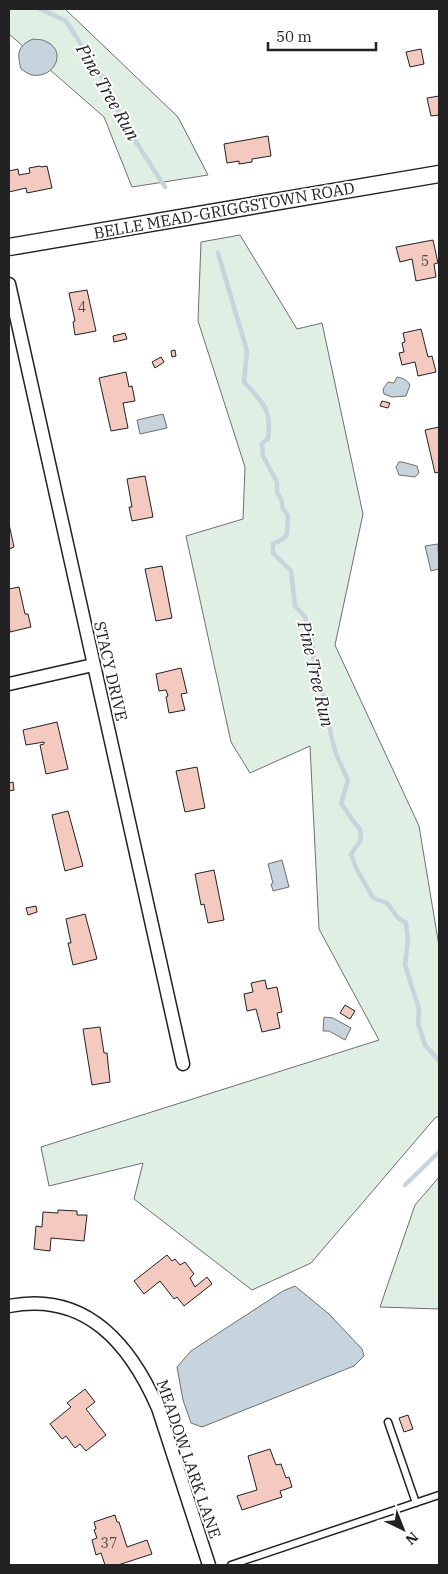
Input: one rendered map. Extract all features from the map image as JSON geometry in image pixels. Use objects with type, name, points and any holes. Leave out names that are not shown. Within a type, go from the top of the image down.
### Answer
[{"type":"street","name":"BELLE MEAD-GRIGGSTOWN ROAD","points":[[9,247],[439,174]]},
{"type":"street","name":"STACY DRIVE","points":[[9,284],[183,1064]]},
{"type":"street","points":[[9,684],[93,665]]},
{"type":"street","name":"MEADOW LARK LANE","points":[[9,1306],[52,1304],[71,1309],[99,1324],[113,1336],[147,1383],[158,1408],[209,1565]]},
{"type":"lane","points":[[388,1422],[416,1503]]},
{"type":"lane","points":[[231,1565],[439,1495]]},
{"type":"green space","points":[[9,9],[65,9],[178,117],[208,175],[132,187],[104,117],[9,34]]},
{"type":"green space","points":[[240,235],[297,329],[322,323],[363,514],[335,645],[419,826],[439,946],[439,1116],[435,1118],[311,1263],[252,1290],[134,1199],[143,1163],[49,1186],[41,1147],[379,1040],[319,929],[310,746],[250,773],[231,742],[186,536],[243,519],[245,467],[198,321],[201,242]]},
{"type":"green space","points":[[439,1177],[439,1309],[380,1307],[415,1205]]},
{"type":"shaded area","points":[[33,39],[44,40],[52,45],[56,51],[56,63],[47,73],[32,75],[21,69],[19,51]]},
{"type":"shaded area","points":[[397,377],[405,380],[410,385],[406,396],[392,397],[384,394],[383,389],[388,382],[394,383]]},
{"type":"shaded area","points":[[163,414],[167,428],[140,434],[137,420]]},
{"type":"shaded area","points":[[399,462],[417,466],[419,473],[415,477],[399,475],[396,467]]},
{"type":"shaded area","points":[[438,544],[439,569],[431,571],[425,546]]},
{"type":"shaded area","points":[[282,860],[289,887],[273,891],[268,864]]},
{"type":"shaded area","points":[[324,1017],[333,1018],[351,1028],[345,1040],[329,1031],[323,1031]]},
{"type":"shaded area","points":[[295,1286],[329,1314],[362,1349],[364,1356],[354,1366],[202,1427],[191,1423],[183,1400],[177,1367],[191,1351],[283,1291]]},
{"type":"building","points":[[421,49],[424,64],[410,67],[406,52]]},
{"type":"building","points":[[439,96],[439,115],[431,116],[427,98]]},
{"type":"building","points":[[268,136],[271,156],[252,159],[252,162],[239,164],[239,161],[227,163],[224,144]]},
{"type":"building","points":[[47,166],[52,188],[27,193],[26,188],[9,192],[9,171],[18,169],[19,175],[30,173],[29,168]]},
{"type":"building","points":[[433,240],[438,263],[434,264],[436,277],[416,281],[412,259],[400,262],[396,247]]},
{"type":"building","points":[[87,290],[96,331],[75,335],[73,322],[75,321],[69,293]]},
{"type":"building","points":[[421,329],[428,357],[432,356],[436,372],[418,376],[415,362],[402,365],[399,353],[404,352],[402,343],[405,342],[403,333]]},
{"type":"building","points":[[125,333],[127,339],[114,342],[113,336]]},
{"type":"building","points":[[175,350],[176,356],[172,357],[171,351]]},
{"type":"building","points":[[161,357],[164,362],[155,368],[152,362]]},
{"type":"building","points":[[126,372],[129,387],[132,386],[135,401],[123,403],[128,428],[111,431],[99,378]]},
{"type":"building","points":[[382,401],[390,403],[388,408],[380,406]]},
{"type":"building","points":[[439,427],[439,472],[435,473],[425,430]]},
{"type":"building","points":[[145,476],[153,517],[132,521],[129,507],[132,507],[127,479]]},
{"type":"building","points":[[9,524],[14,547],[9,549]]},
{"type":"building","points":[[162,566],[172,618],[156,621],[145,569]]},
{"type":"building","points":[[19,587],[25,614],[28,614],[31,627],[10,632],[9,589]]},
{"type":"building","points":[[181,668],[187,693],[181,694],[185,710],[169,713],[166,690],[159,691],[156,674]]},
{"type":"building","points":[[57,722],[68,769],[46,774],[40,745],[44,744],[44,742],[26,745],[23,730]]},
{"type":"building","points":[[197,767],[205,808],[185,812],[176,771]]},
{"type":"building","points":[[13,782],[14,790],[9,791],[9,783]]},
{"type":"building","points":[[68,811],[83,866],[65,871],[52,815]]},
{"type":"building","points":[[214,870],[224,920],[208,923],[204,904],[201,905],[195,874]]},
{"type":"building","points":[[36,906],[37,912],[28,915],[26,908]]},
{"type":"building","points":[[85,914],[97,959],[73,965],[68,943],[71,943],[66,919]]},
{"type":"building","points":[[265,980],[267,989],[277,987],[282,1012],[277,1013],[280,1028],[262,1032],[256,1009],[247,1011],[244,994],[253,992],[251,983]]},
{"type":"building","points":[[345,1005],[355,1011],[350,1019],[340,1013]]},
{"type":"building","points":[[100,1027],[104,1053],[107,1053],[110,1082],[92,1085],[83,1029]]},
{"type":"building","points":[[58,1210],[77,1211],[77,1215],[87,1215],[84,1241],[51,1238],[50,1251],[34,1249],[36,1226],[42,1227],[43,1212],[58,1213]]},
{"type":"building","points":[[167,1255],[172,1261],[175,1259],[180,1265],[185,1262],[194,1274],[190,1278],[195,1287],[207,1277],[212,1284],[184,1306],[177,1297],[174,1299],[160,1281],[144,1294],[134,1281]]},
{"type":"building","points":[[85,1389],[95,1402],[86,1409],[106,1435],[86,1451],[80,1444],[75,1448],[66,1436],[62,1439],[50,1424],[71,1407],[67,1403]]},
{"type":"building","points":[[408,1415],[413,1429],[404,1432],[399,1418]]},
{"type":"building","points":[[270,1449],[276,1465],[281,1464],[286,1478],[289,1477],[292,1487],[280,1491],[282,1497],[242,1510],[237,1496],[257,1490],[248,1456]]},
{"type":"building","points":[[115,1515],[127,1547],[147,1540],[152,1554],[118,1565],[105,1565],[101,1553],[96,1555],[92,1540],[97,1538],[94,1522]]},
{"type":"waterway","name":"Pine Tree Run","points":[[40,9],[66,21],[102,77],[125,125],[165,187]]},
{"type":"waterway","name":"Pine Tree Run","points":[[218,253],[247,351],[244,382],[265,407],[269,420],[268,439],[262,443],[263,456],[277,482],[277,492],[282,501],[282,507],[288,516],[287,534],[283,539],[273,544],[273,553],[291,571],[295,606],[305,617],[312,639],[315,672],[325,700],[331,735],[336,754],[348,780],[341,804],[360,829],[361,840],[351,854],[356,868],[373,898],[387,903],[398,918],[406,923],[408,940],[405,965],[419,1009],[418,1023],[425,1045],[439,1061]]},
{"type":"waterway","points":[[405,1185],[439,1152]]}]
